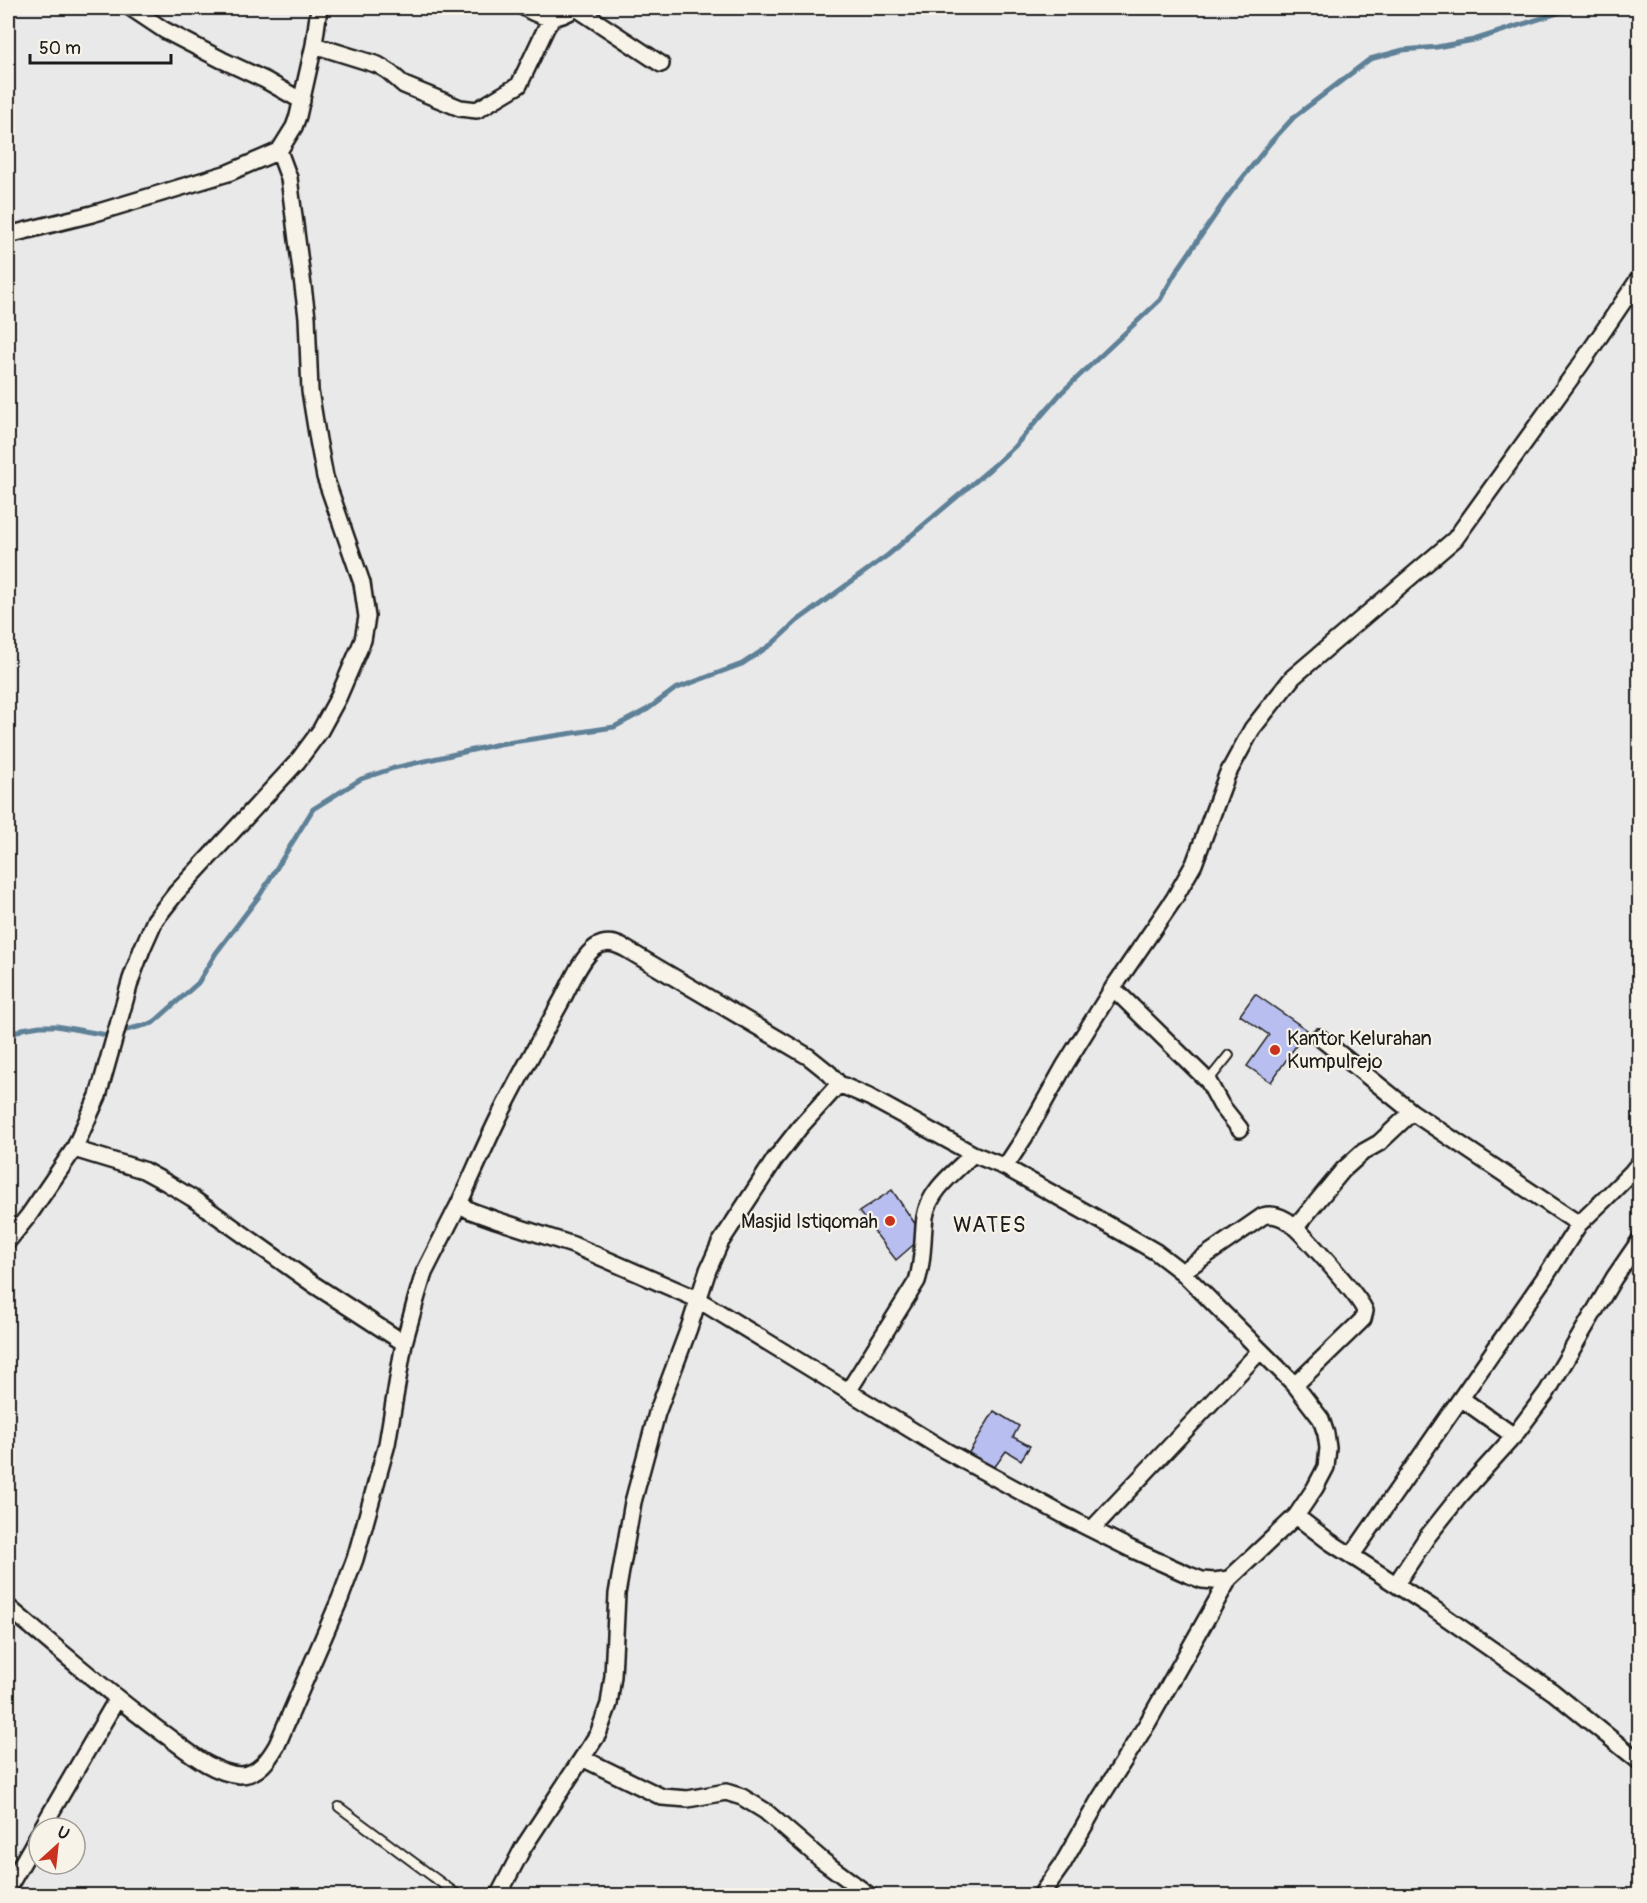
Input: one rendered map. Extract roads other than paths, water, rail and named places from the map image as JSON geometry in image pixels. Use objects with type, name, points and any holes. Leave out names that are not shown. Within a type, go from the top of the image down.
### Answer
[{"type":"street","points":[[131,8],[164,30],[302,101]]},
{"type":"street","points":[[8,235],[92,214],[228,173],[279,151],[294,127],[302,101],[319,8]]},
{"type":"street","points":[[525,8],[539,16],[554,18],[566,15],[576,8],[661,64]]},
{"type":"street","points":[[314,45],[378,65],[404,85],[460,108],[477,110],[519,85],[547,26],[554,18]]},
{"type":"street","points":[[8,1241],[29,1215],[74,1149],[98,1096],[142,949],[155,920],[176,893],[297,762],[320,731],[338,698],[363,640],[367,617],[362,583],[325,477],[310,391],[307,317],[289,178],[279,151]]},
{"type":"street","points":[[1005,1167],[1113,988],[1174,899],[1194,864],[1208,831],[1216,801],[1252,729],[1293,677],[1455,539],[1581,364],[1640,277]]},
{"type":"street","points":[[8,1607],[117,1699],[189,1752],[212,1766],[229,1773],[242,1775],[255,1771],[267,1762],[286,1725],[355,1559],[387,1444],[404,1342],[424,1273],[459,1204],[497,1120],[582,965],[597,946],[615,943],[808,1057],[820,1065],[839,1084],[870,1097],[973,1154],[1005,1167],[1156,1252],[1182,1272],[1294,1385],[1321,1419],[1328,1448],[1326,1467],[1296,1516],[1229,1579],[1062,1865],[1040,1896]]},
{"type":"street","points":[[1113,988],[1208,1081],[1221,1105],[1240,1129]]},
{"type":"street","points":[[1320,1037],[1412,1112],[1579,1224]]},
{"type":"street","points":[[498,1896],[523,1848],[598,1734],[609,1704],[614,1665],[617,1594],[633,1502],[657,1413],[720,1243],[775,1159],[839,1084]]},
{"type":"street","points":[[1296,1227],[1343,1170],[1363,1152],[1379,1143],[1412,1112]]},
{"type":"street","points":[[74,1149],[142,1170],[167,1183],[221,1218],[313,1284],[404,1342]]},
{"type":"street","points":[[849,1390],[917,1281],[922,1266],[926,1216],[933,1197],[939,1187],[973,1154]]},
{"type":"street","points":[[1352,1555],[1462,1399],[1579,1224],[1640,1162]]},
{"type":"street","points":[[459,1204],[496,1220],[573,1245],[698,1299],[946,1451],[1092,1530],[1202,1580],[1229,1579]]},
{"type":"street","points":[[1182,1272],[1263,1216],[1272,1215],[1283,1218],[1296,1227],[1342,1280],[1365,1311],[1363,1319],[1294,1385]]},
{"type":"street","points":[[1396,1584],[1427,1536],[1514,1436],[1547,1392],[1614,1278],[1640,1240]]},
{"type":"street","points":[[1092,1530],[1260,1351]]},
{"type":"street","points":[[1462,1399],[1514,1436]]},
{"type":"street","points":[[1296,1516],[1330,1542],[1396,1584],[1553,1692],[1640,1762]]},
{"type":"street","points":[[49,1816],[117,1699]]},
{"type":"street","points":[[582,1758],[662,1797],[688,1799],[726,1792],[742,1797],[765,1811],[823,1861],[870,1896]]},
{"type":"street","points":[[8,1888],[27,1855]]},
{"type":"lane","points":[[1208,1081],[1229,1055]]},
{"type":"lane","points":[[339,1807],[459,1896]]},
{"type":"waterway","points":[[8,1037],[22,1029],[40,1026],[56,1026],[107,1035],[153,1023],[198,983],[216,953],[260,895],[313,809],[361,779],[394,768],[499,744],[614,727],[648,709],[675,689],[742,664],[772,644],[797,621],[888,555],[1014,447],[1061,393],[1160,300],[1176,272],[1229,195],[1294,117],[1370,59],[1403,50],[1474,40],[1573,8]]},
{"type":"place","name":"Kantor Kelurahan Kumpulrejo","points":[[1275,1050]]},
{"type":"place","name":"Masjid Istiqomah","points":[[890,1221]]},
{"type":"district","name":"WATES","points":[[990,1224]]}]
